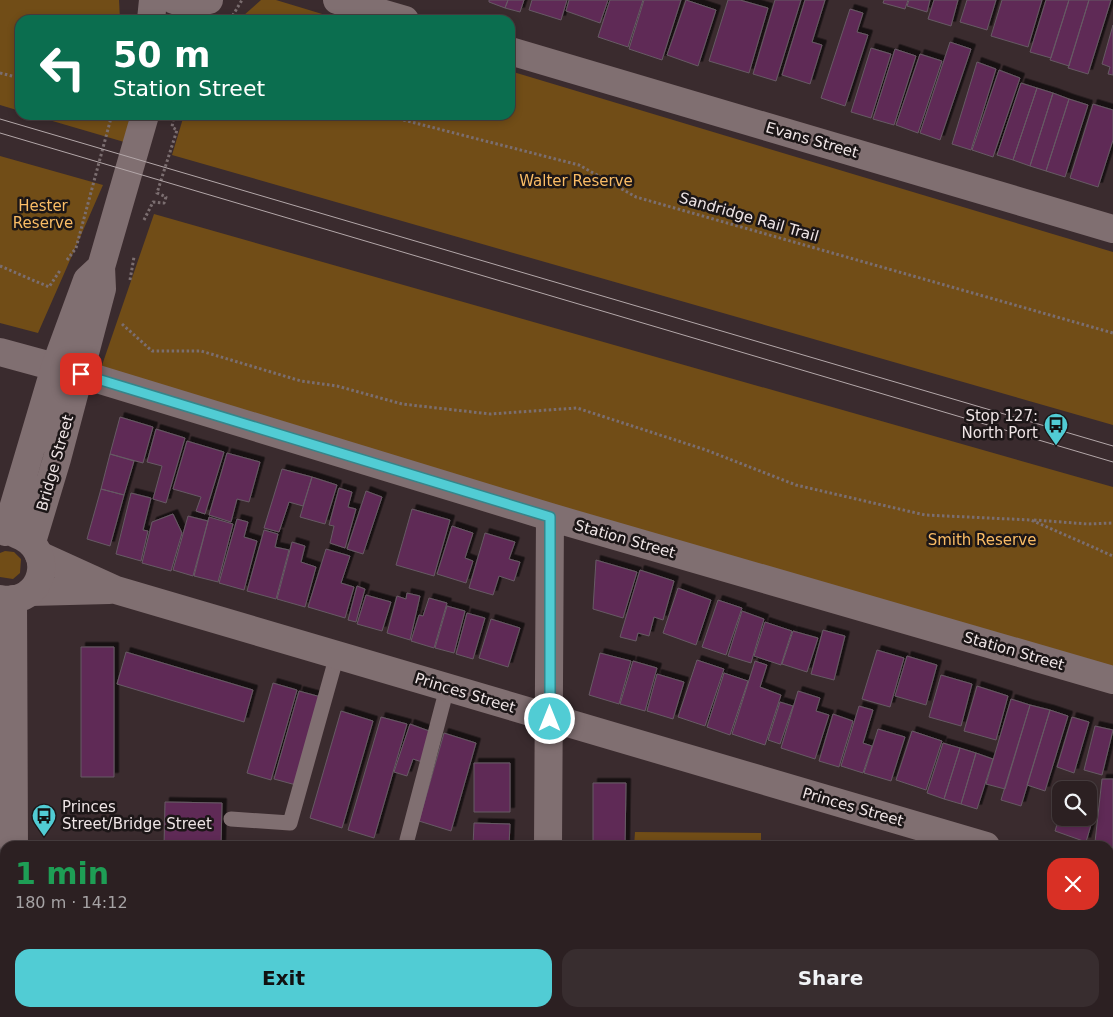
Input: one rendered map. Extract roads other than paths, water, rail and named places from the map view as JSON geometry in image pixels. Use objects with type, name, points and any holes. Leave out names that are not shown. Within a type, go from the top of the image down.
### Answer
[{"type":"street","points":[[151,15],[152,0]]},
{"type":"street","points":[[174,0],[189,5],[208,0]]},
{"type":"street","points":[[206,15],[213,0]]},
{"type":"street","points":[[337,0],[388,15]]},
{"type":"street","name":"Evans Street","points":[[515,52],[1113,229]]},
{"type":"street","name":"Bridge Street","points":[[14,597],[39,579],[42,570],[36,549],[102,289],[101,268],[144,120]]},
{"type":"street","name":"Bridge Street","points":[[3,533],[55,367],[87,280],[101,268]]},
{"type":"street","points":[[0,352],[55,367]]},
{"type":"street","name":"Station Street","points":[[81,374],[550,517],[1113,680]]},
{"type":"street","points":[[548,841],[550,517]]},
{"type":"street","name":"Princes Street","points":[[3,533],[24,536],[36,549],[116,590],[969,841]]},
{"type":"street","name":"Princes Street","points":[[14,597],[116,590]]},
{"type":"street","points":[[14,597],[14,841]]},
{"type":"lane","points":[[231,819],[290,824],[337,655]]},
{"type":"lane","points":[[407,840],[447,688]]},
{"type":"tram line","points":[[0,119],[1113,446]]},
{"type":"tram line","points":[[0,133],[1113,462]]},
{"type":"place","name":"Stop 127: North Port","points":[[1056,446]]},
{"type":"place","name":"Princes Street/Bridge Street","points":[[44,837]]},
{"type":"park label","name":"Walter Reserve","points":[[576,181]]},
{"type":"park label","name":"Hester Reserve","points":[[43,214]]},
{"type":"park label","name":"Smith Reserve","points":[[982,540]]}]
